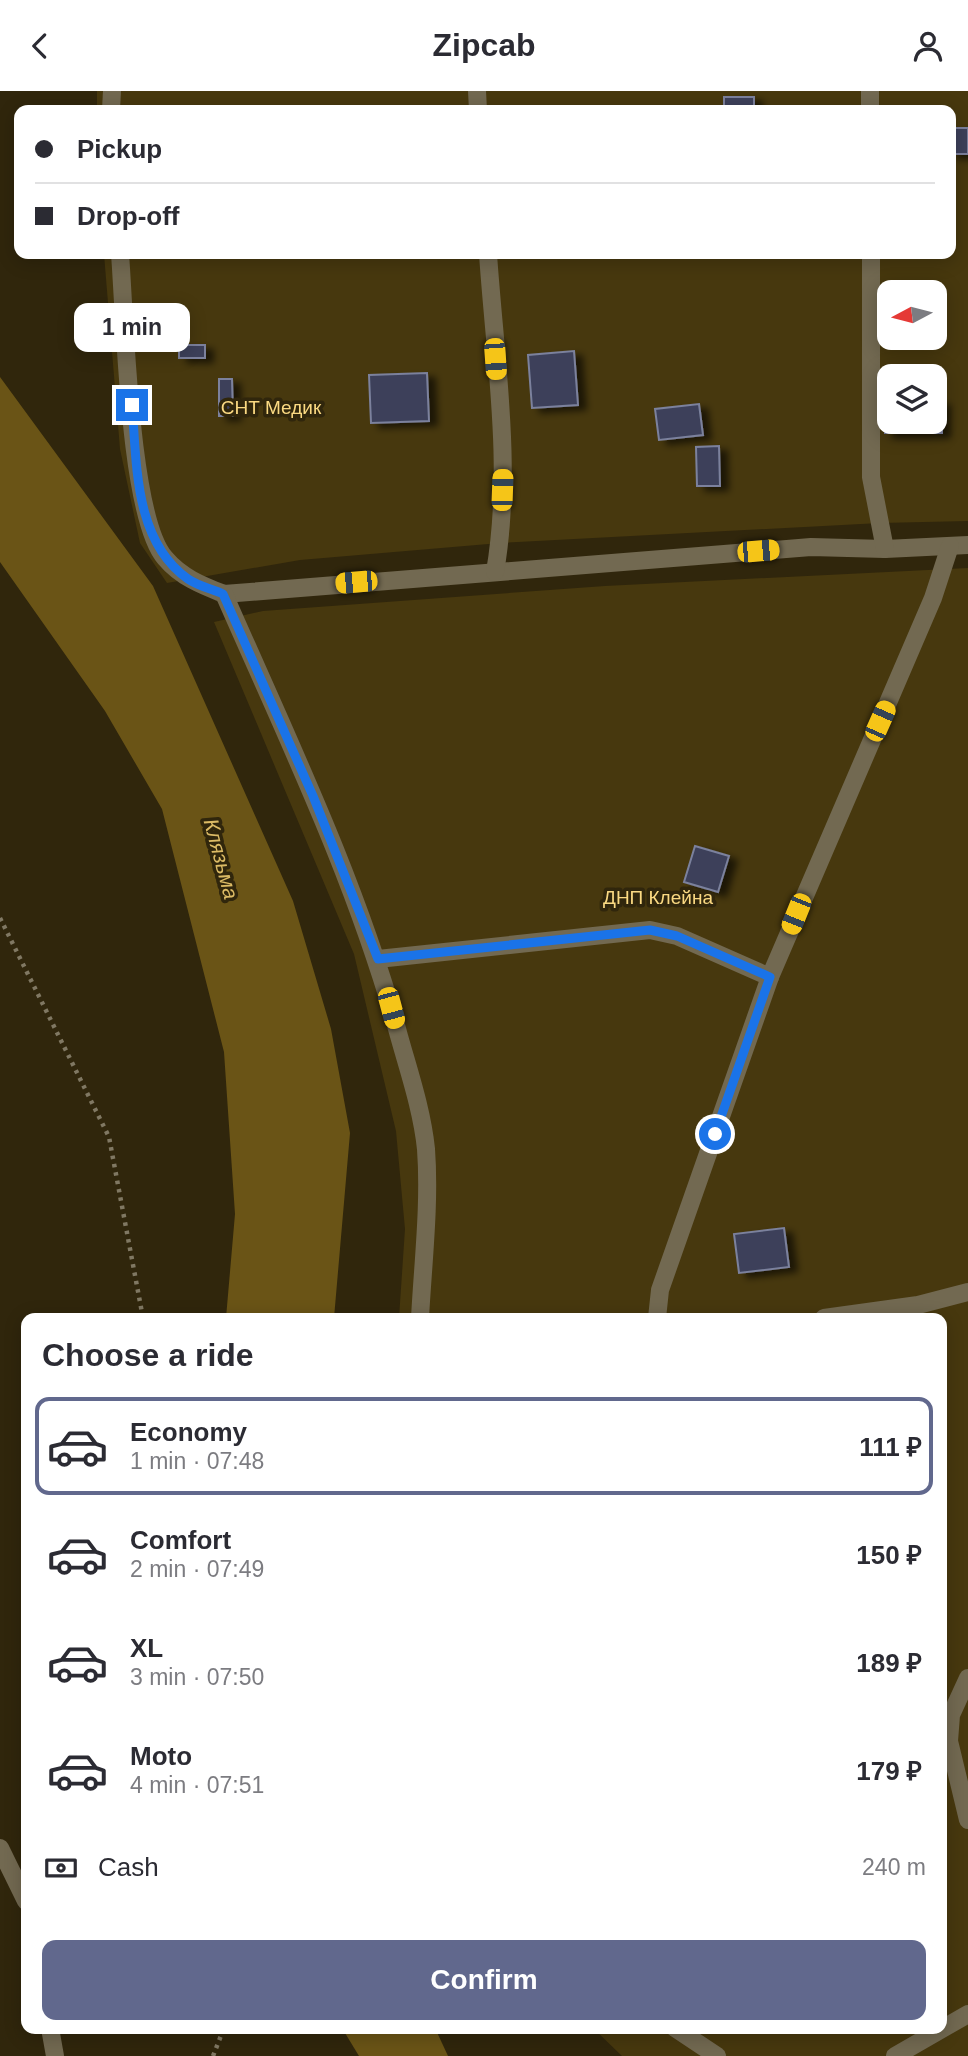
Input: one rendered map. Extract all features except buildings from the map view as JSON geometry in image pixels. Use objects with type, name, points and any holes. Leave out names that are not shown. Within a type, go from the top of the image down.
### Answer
[{"type":"street","points":[[120,259],[138,480],[149,527],[163,557],[190,580],[223,594],[811,547],[885,549],[959,545],[933,598],[770,977],[660,1290],[658,1313]]},
{"type":"street","points":[[488,259],[502,464],[500,543],[495,572]]},
{"type":"street","points":[[871,259],[871,477],[885,549]]},
{"type":"street","points":[[223,594],[313,796],[378,959],[418,1107],[426,1147],[420,1313]]},
{"type":"street","points":[[378,959],[650,930],[677,936],[770,977]]},
{"type":"street","points":[[871,1313],[968,1292]]},
{"type":"street","points":[[968,1678],[951,1715],[949,1741],[968,1820]]},
{"type":"street","points":[[0,1848],[21,1891]]},
{"type":"street","points":[[947,2026],[968,2014]]},
{"type":"street","points":[[51,2034],[55,2056]]},
{"type":"street","points":[[895,2056],[933,2034]]},
{"type":"street","points":[[696,2035],[717,2056]]},
{"type":"path","points":[[0,918],[109,1137],[142,1313]]},
{"type":"path","points":[[213,2056],[222,2034]]},
{"type":"green space","name":"СНТ Медик","points":[[97,91],[968,91],[968,521],[880,523],[500,543],[300,560],[167,583],[140,543],[120,449],[104,259],[956,259],[956,105],[97,105]]},
{"type":"green space","name":"ДНП Клейна","points":[[968,568],[968,2056],[622,2056],[599,2034],[947,2034],[947,1313],[399,1313],[405,1229],[396,1131],[354,954],[214,622],[263,611],[605,586]]},
{"type":"water","name":"Клязьма","points":[[0,377],[153,586],[293,901],[331,1029],[350,1133],[334,1313],[226,1313],[235,1214],[224,1052],[162,809],[105,711],[0,562]]},
{"type":"water","points":[[346,2034],[438,2034],[448,2056],[359,2056]]},
{"type":"route","points":[[132,405],[138,480],[149,527],[163,557],[190,580],[223,594],[313,796],[378,959],[650,930],[677,936],[770,977],[715,1134]]}]
